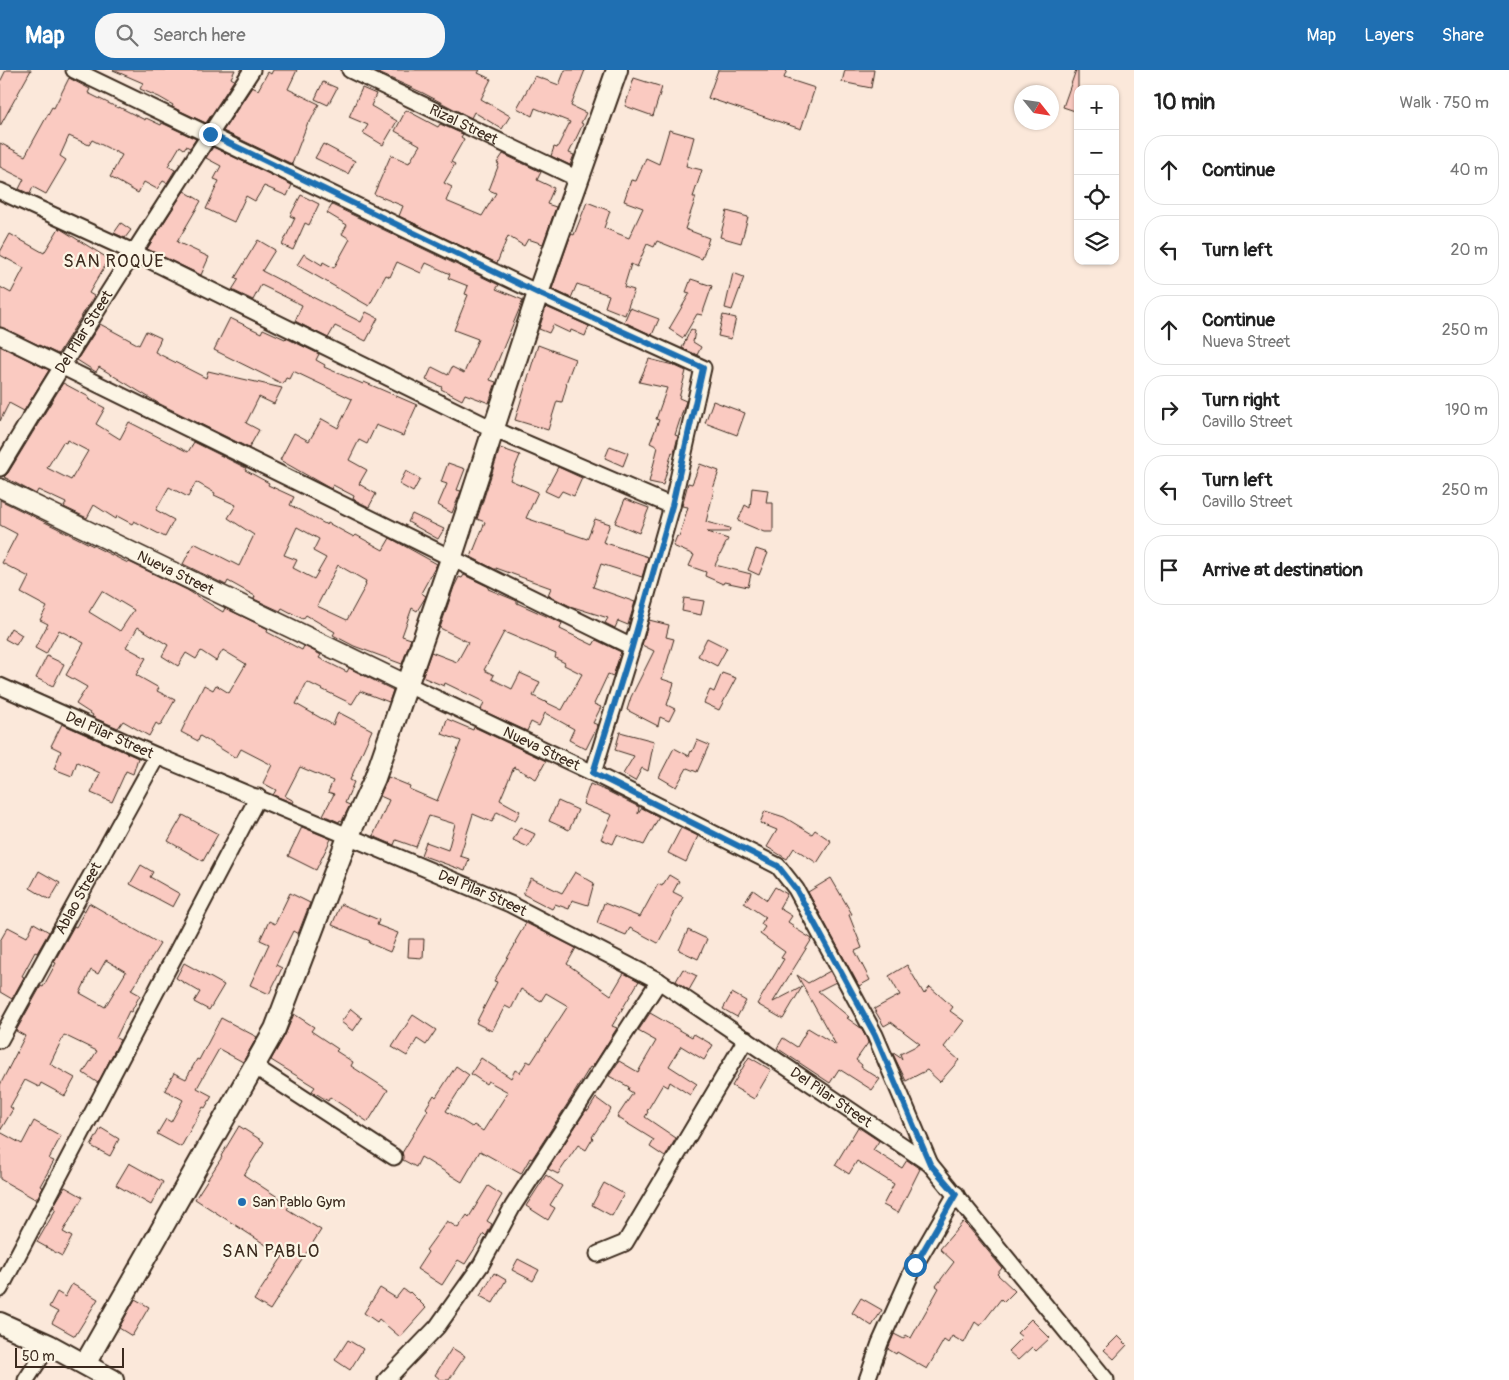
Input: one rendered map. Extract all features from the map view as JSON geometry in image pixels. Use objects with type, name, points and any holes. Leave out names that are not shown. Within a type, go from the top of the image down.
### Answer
[{"type":"main road","points":[[85,1364],[276,1029],[348,837],[375,778],[451,559],[538,293],[618,70]]},
{"type":"main road","points":[[0,1323],[49,1345],[113,1380]]},
{"type":"street","points":[[74,70],[538,293],[703,368],[672,506],[632,647],[593,773]]},
{"type":"street","name":"Del Pilar Street","points":[[0,468],[61,365],[132,252],[252,70]]},
{"type":"street","name":"Rizal Street","points":[[350,70],[578,179]]},
{"type":"street","points":[[0,191],[132,252],[493,430],[672,506]]},
{"type":"street","points":[[0,336],[632,647]]},
{"type":"street","name":"Nueva Street","points":[[0,488],[593,773],[778,866],[796,889],[875,1035],[930,1164]]},
{"type":"street","name":"Del Pilar Street","points":[[0,686],[157,756],[510,904],[659,981],[930,1164]]},
{"type":"street","name":"Ablao Street","points":[[0,1040],[157,756]]},
{"type":"street","points":[[0,1289],[258,797]]},
{"type":"street","points":[[386,1380],[437,1327],[481,1265],[513,1206],[659,981]]},
{"type":"street","points":[[598,1254],[625,1243],[746,1039]]},
{"type":"street","points":[[254,1066],[394,1157]]},
{"type":"street","points":[[930,1164],[1106,1380]]},
{"type":"street","points":[[867,1380],[880,1343],[915,1265],[956,1194]]},
{"type":"street","points":[[26,1380],[49,1345]]},
{"type":"building","points":[[6,70],[31,70],[0,126],[0,82]]},
{"type":"building","points":[[113,70],[235,70],[231,78],[234,80],[206,123],[172,107],[173,105],[159,97],[140,89],[143,83]]},
{"type":"building","points":[[273,70],[297,70],[288,89],[319,104],[310,122],[308,122],[292,164],[223,131],[252,87],[258,90],[268,72],[271,74]]},
{"type":"building","points":[[372,70],[480,70],[478,73],[491,79],[481,99],[510,116],[502,129],[474,112],[471,118],[423,93]]},
{"type":"building","points":[[565,70],[585,70],[571,106],[586,113],[581,123],[583,124],[569,153],[574,155],[570,165],[551,156],[554,147],[557,148],[570,122],[535,108],[532,116],[517,108],[535,76],[559,85]]},
{"type":"building","points":[[718,70],[787,70],[784,78],[815,88],[801,129],[708,98]]},
{"type":"building","points":[[845,70],[874,70],[871,88],[842,82]]},
{"type":"building","points":[[1076,70],[1078,70],[1078,85],[1074,85],[1074,111],[1063,107]]},
{"type":"building","points":[[69,78],[90,89],[88,93],[118,108],[145,120],[146,118],[161,125],[162,123],[196,139],[190,148],[186,146],[184,149],[180,146],[168,166],[175,170],[167,183],[163,181],[157,189],[144,182],[138,193],[110,177],[122,155],[92,140],[89,145],[69,136],[60,156],[66,160],[46,194],[33,187],[30,194],[19,189],[24,179],[0,167],[0,143],[25,156],[52,107],[54,108]]},
{"type":"building","points":[[634,78],[662,87],[653,116],[625,106]]},
{"type":"building","points":[[323,82],[337,88],[328,105],[315,99]]},
{"type":"building","points":[[362,88],[376,94],[371,106],[397,121],[383,145],[363,133],[368,125],[349,117]]},
{"type":"building","points":[[406,110],[438,127],[440,124],[463,134],[461,137],[464,139],[451,162],[455,164],[444,183],[452,187],[446,201],[482,216],[496,193],[489,190],[499,164],[497,163],[503,154],[541,172],[537,180],[554,188],[547,204],[556,207],[543,244],[528,239],[524,246],[508,236],[497,263],[399,216],[403,206],[374,194],[391,155],[409,163],[420,145],[395,131]]},
{"type":"building","points":[[669,130],[694,137],[686,166],[702,170],[693,197],[696,197],[685,229],[709,238],[702,259],[657,241],[654,247],[647,244],[637,267],[631,264],[624,287],[634,290],[625,315],[605,307],[609,295],[577,284],[571,298],[552,289],[570,237],[572,234],[574,235],[587,202],[610,211],[604,228],[629,238],[643,208],[624,201],[631,180],[636,181],[646,158],[659,164]]},
{"type":"building","points":[[323,144],[355,161],[348,174],[315,158]]},
{"type":"building","points":[[213,147],[292,185],[287,196],[264,186],[255,201],[246,196],[234,222],[206,209],[219,181],[214,179],[221,166],[206,158]]},
{"type":"building","points":[[184,191],[201,201],[177,242],[209,257],[201,275],[147,249]]},
{"type":"building","points":[[301,195],[319,204],[309,225],[305,223],[293,250],[282,245],[295,218],[290,216]]},
{"type":"building","points":[[332,205],[499,285],[496,289],[523,300],[490,380],[496,382],[489,403],[465,394],[462,400],[441,389],[442,387],[426,380],[432,367],[448,375],[452,367],[464,373],[478,339],[454,330],[468,295],[465,294],[468,286],[448,278],[450,274],[426,263],[421,273],[397,262],[390,277],[386,275],[369,306],[297,265],[304,254],[322,265],[323,262],[334,268],[350,239],[342,234],[347,225],[327,213]]},
{"type":"building","points":[[727,211],[748,217],[741,243],[720,237]]},
{"type":"building","points":[[121,223],[131,230],[125,238],[114,233]]},
{"type":"building","points":[[59,228],[109,259],[89,293],[94,296],[58,354],[0,327],[0,287],[11,293],[24,268],[0,255],[0,252],[10,234],[44,253]]},
{"type":"building","points":[[258,240],[275,250],[262,271],[361,322],[366,312],[378,318],[366,341],[335,326],[328,338],[295,321],[302,305],[261,285],[253,300],[232,290],[239,279],[235,278]]},
{"type":"building","points":[[733,273],[744,277],[732,310],[725,308]]},
{"type":"building","points":[[691,279],[712,286],[702,315],[697,314],[683,338],[669,329],[690,293],[686,292]]},
{"type":"building","points":[[546,307],[589,326],[585,336],[571,330],[570,333],[553,325],[549,333],[539,329]]},
{"type":"building","points":[[630,308],[659,319],[652,335],[624,322]]},
{"type":"building","points":[[723,315],[736,318],[731,339],[718,336]]},
{"type":"building","points":[[230,318],[261,333],[263,329],[286,338],[319,354],[316,360],[325,365],[324,367],[417,405],[403,436],[376,425],[367,444],[359,440],[349,460],[367,470],[359,484],[376,494],[369,507],[353,499],[354,496],[333,485],[331,489],[280,460],[294,433],[309,441],[322,419],[338,428],[352,399],[293,371],[289,379],[286,378],[283,384],[214,350]]},
{"type":"building","points":[[100,324],[139,345],[146,331],[161,338],[155,352],[206,378],[208,371],[282,388],[274,404],[259,397],[246,423],[259,430],[249,448],[158,403],[99,367],[96,372],[77,360]]},
{"type":"building","points":[[691,329],[695,331],[693,342],[701,347],[697,355],[682,348]]},
{"type":"building","points":[[538,345],[575,359],[566,383],[562,402],[557,401],[548,430],[515,420]]},
{"type":"building","points":[[0,346],[49,370],[24,411],[9,403],[0,421]]},
{"type":"building","points":[[649,359],[673,365],[686,371],[679,398],[686,401],[675,435],[678,436],[674,453],[672,452],[663,485],[649,482],[658,447],[650,443],[659,420],[656,419],[667,388],[639,382]]},
{"type":"building","points":[[63,383],[105,408],[96,424],[120,439],[129,422],[188,452],[194,442],[246,468],[245,470],[269,483],[268,485],[294,497],[290,505],[327,525],[328,523],[354,537],[356,535],[383,550],[390,538],[437,564],[421,593],[426,596],[417,611],[412,608],[402,636],[411,639],[402,664],[354,646],[333,635],[335,632],[306,615],[303,619],[282,608],[280,611],[254,599],[255,596],[228,581],[226,585],[183,564],[194,543],[239,566],[254,535],[228,518],[236,505],[214,495],[215,493],[196,482],[188,497],[169,487],[156,510],[174,520],[165,537],[134,521],[132,524],[117,516],[116,519],[94,505],[87,518],[64,507],[66,503],[38,490],[36,494],[4,477]],"holes":[[[67,440],[88,451],[71,480],[47,468],[63,442],[66,443]],[[297,527],[319,539],[313,551],[326,558],[314,579],[293,568],[297,560],[284,555]],[[338,565],[366,581],[366,585],[347,620],[317,606]]]},
{"type":"building","points":[[713,401],[745,413],[737,435],[705,423]]},
{"type":"building","points":[[610,446],[628,453],[623,466],[605,458]]},
{"type":"building","points":[[500,448],[520,455],[510,480],[538,492],[526,518],[587,539],[595,519],[610,524],[603,542],[648,557],[642,577],[601,564],[593,587],[635,602],[628,625],[618,621],[615,628],[605,623],[608,618],[570,606],[548,595],[551,588],[496,568],[496,570],[471,557],[485,522],[477,519]]},
{"type":"building","points":[[448,463],[465,469],[457,490],[461,491],[452,513],[438,505],[447,484],[441,482]]},
{"type":"building","points":[[700,464],[719,471],[706,522],[730,528],[729,532],[707,532],[728,539],[715,565],[751,574],[748,587],[724,582],[723,584],[705,576],[706,572],[689,566],[694,555],[673,546],[677,536],[679,537],[688,507],[682,506],[688,483],[692,484]]},
{"type":"building","points":[[558,467],[582,478],[574,496],[562,491],[558,497],[545,491]]},
{"type":"building","points":[[406,471],[420,479],[413,492],[399,484]]},
{"type":"building","points":[[752,488],[768,490],[766,503],[773,503],[773,532],[764,532],[738,521],[745,505],[750,508]]},
{"type":"building","points":[[625,499],[649,508],[639,533],[615,523]]},
{"type":"building","points":[[0,500],[187,590],[223,612],[225,608],[268,629],[267,632],[302,650],[304,646],[321,655],[319,658],[347,672],[349,668],[393,690],[389,702],[360,691],[352,704],[307,682],[296,704],[333,725],[338,712],[372,730],[350,780],[354,782],[345,803],[350,805],[342,821],[340,820],[339,822],[323,815],[334,794],[328,792],[333,781],[300,767],[285,796],[294,801],[293,803],[273,795],[276,790],[263,783],[272,765],[241,749],[236,758],[200,736],[198,741],[181,732],[204,685],[213,690],[216,685],[229,693],[246,664],[223,650],[216,661],[201,651],[196,659],[186,653],[178,666],[162,656],[168,645],[138,627],[126,647],[146,658],[136,675],[159,688],[157,691],[175,700],[160,726],[156,723],[149,736],[123,721],[118,728],[92,717],[93,715],[76,704],[87,687],[66,675],[84,643],[59,630],[46,654],[35,648],[48,624],[40,620],[47,607],[21,593],[29,577],[2,563],[17,534],[0,525]],"holes":[[[102,591],[134,610],[120,631],[89,612]]]},
{"type":"building","points":[[412,514],[444,529],[438,539],[408,522]]},
{"type":"building","points":[[756,549],[768,553],[759,575],[748,570]]},
{"type":"building","points":[[464,575],[489,587],[488,589],[562,623],[560,629],[593,645],[596,640],[621,652],[613,676],[608,674],[594,704],[601,707],[593,723],[598,725],[586,749],[569,740],[574,729],[545,713],[539,726],[531,722],[527,731],[481,710],[484,702],[445,683],[444,686],[422,677],[431,652],[457,662],[468,642],[440,628],[454,587],[459,577],[462,578]],"holes":[[[504,632],[556,654],[555,658],[565,663],[564,665],[582,674],[562,710],[533,696],[540,682],[520,673],[512,689],[492,679],[494,675],[484,670]]]},
{"type":"building","points":[[684,598],[704,601],[701,615],[682,611]]},
{"type":"building","points":[[649,620],[669,625],[666,637],[674,639],[662,679],[674,683],[667,705],[675,709],[669,721],[660,717],[658,726],[627,710],[631,697],[654,651],[642,645]]},
{"type":"building","points":[[11,628],[22,635],[16,645],[5,639]]},
{"type":"building","points":[[707,638],[727,648],[717,666],[698,656]]},
{"type":"building","points":[[47,656],[64,664],[53,686],[36,678]]},
{"type":"building","points":[[722,673],[736,678],[719,710],[704,703],[710,690],[714,692]]},
{"type":"building","points":[[447,719],[473,730],[474,727],[546,761],[536,779],[514,767],[500,800],[520,811],[515,821],[497,812],[492,822],[473,814],[460,856],[469,859],[465,871],[421,855],[426,842],[448,850],[455,824],[429,816],[416,847],[396,840],[394,845],[373,836],[389,800],[380,796],[388,777],[410,786],[409,789],[437,801],[461,741],[442,734]]},
{"type":"building","points":[[62,724],[138,758],[133,774],[126,771],[112,802],[91,793],[100,773],[77,762],[72,776],[54,769],[61,751],[51,746]]},
{"type":"building","points":[[620,732],[654,741],[648,771],[642,768],[635,781],[623,774],[634,756],[615,750]]},
{"type":"building","points":[[697,740],[709,745],[697,772],[687,768],[676,787],[659,777],[674,748],[689,756]]},
{"type":"building","points":[[590,784],[639,807],[638,814],[642,808],[659,817],[644,845],[617,835],[613,844],[601,839],[612,815],[583,804]]},
{"type":"building","points":[[558,801],[578,810],[569,830],[549,821]]},
{"type":"building","points":[[765,811],[784,817],[812,834],[815,830],[831,841],[817,863],[794,848],[787,859],[767,847],[777,830],[760,823]]},
{"type":"building","points":[[183,815],[218,834],[203,861],[168,841]]},
{"type":"building","points":[[302,827],[331,839],[316,870],[288,856]]},
{"type":"building","points":[[520,827],[535,834],[528,847],[513,840]]},
{"type":"building","points":[[681,828],[698,836],[686,862],[668,853]]},
{"type":"building","points":[[141,865],[153,872],[150,877],[180,894],[173,907],[130,884]]},
{"type":"building","points":[[39,871],[60,883],[50,900],[30,888]]},
{"type":"building","points":[[575,872],[594,883],[588,905],[572,900],[569,909],[555,904],[552,909],[523,894],[531,878],[562,893]]},
{"type":"building","points":[[669,875],[679,881],[673,892],[683,897],[658,943],[630,928],[626,935],[597,923],[604,903],[640,917],[658,884],[662,886]]},
{"type":"building","points":[[831,878],[852,914],[849,915],[862,948],[855,951],[870,980],[859,986],[808,892]]},
{"type":"building","points":[[775,887],[787,894],[779,908],[792,916],[788,922],[812,939],[773,1002],[802,987],[783,1019],[757,1004],[784,959],[781,958],[785,952],[760,934],[765,927],[761,924],[765,917],[744,903],[753,890],[767,900]]},
{"type":"building","points":[[290,893],[310,903],[298,934],[293,931],[276,965],[282,968],[269,994],[250,985],[269,944],[260,940],[269,921],[275,924]]},
{"type":"building","points":[[89,903],[160,944],[131,990],[140,995],[131,1012],[129,1011],[116,1038],[120,1040],[98,1083],[83,1073],[97,1051],[64,1035],[50,1064],[75,1078],[65,1096],[41,1083],[39,1087],[25,1080],[10,1107],[13,1109],[0,1131],[0,1085],[25,1036],[16,1031],[41,986],[43,987],[56,963],[54,962],[74,926],[76,927]],"holes":[[[106,960],[126,972],[105,1007],[80,993],[91,970],[98,974]]]},
{"type":"building","points":[[341,904],[379,920],[377,925],[398,933],[390,952],[369,943],[370,941],[332,925]]},
{"type":"building","points":[[34,923],[49,932],[37,953],[35,952],[12,999],[0,992],[0,941],[8,927],[27,937]]},
{"type":"building","points":[[526,923],[576,948],[567,964],[611,995],[624,973],[639,981],[612,1026],[617,1028],[521,1174],[480,1151],[462,1182],[421,1157],[416,1167],[403,1160],[402,1153],[428,1110],[426,1108],[434,1095],[436,1097],[456,1066],[469,1075],[446,1111],[472,1127],[474,1125],[483,1131],[508,1092],[488,1081],[486,1084],[471,1074],[481,1058],[511,1078],[515,1070],[520,1073],[527,1061],[531,1063],[568,1006],[546,993],[541,1001],[521,989],[511,1009],[505,1006],[492,1031],[476,1023],[497,982],[494,981]]},
{"type":"building","points":[[688,930],[707,939],[698,959],[679,950]]},
{"type":"building","points":[[409,939],[424,939],[423,958],[408,957]]},
{"type":"building","points":[[184,963],[224,985],[209,1010],[194,1002],[200,992],[176,978]]},
{"type":"building","points":[[907,965],[924,994],[930,987],[953,1007],[950,1011],[964,1021],[944,1047],[959,1060],[940,1082],[927,1070],[906,1081],[892,1052],[902,1059],[900,1054],[920,1044],[891,1022],[884,1026],[874,1009],[900,995],[889,976]]},
{"type":"building","points":[[683,969],[697,976],[689,990],[676,981]]},
{"type":"building","points":[[830,971],[836,982],[818,991],[849,1017],[847,1018],[861,1028],[867,1039],[868,1043],[856,1060],[862,1065],[861,1067],[880,1079],[872,1090],[839,1069],[830,1083],[777,1048],[783,1038],[797,1047],[808,1028],[836,1045],[797,975],[808,983]]},
{"type":"building","points":[[732,993],[746,1001],[737,1017],[723,1009]]},
{"type":"building","points":[[351,1009],[362,1018],[353,1031],[341,1022]]},
{"type":"building","points":[[650,1013],[692,1037],[694,1034],[713,1045],[704,1060],[681,1046],[669,1066],[697,1084],[690,1095],[670,1082],[668,1087],[663,1084],[647,1111],[645,1117],[676,1138],[665,1157],[650,1147],[654,1140],[617,1117],[633,1093],[628,1090],[629,1087],[609,1076],[619,1061],[638,1072],[656,1041],[638,1031]]},
{"type":"building","points":[[294,1014],[314,1027],[311,1031],[338,1049],[336,1051],[353,1062],[351,1066],[388,1090],[368,1122],[330,1097],[328,1101],[312,1091],[315,1087],[271,1060]]},
{"type":"building","points":[[413,1015],[436,1030],[426,1045],[417,1039],[407,1056],[392,1047]]},
{"type":"building","points":[[221,1018],[257,1037],[243,1062],[219,1049],[197,1088],[212,1096],[205,1108],[203,1107],[181,1147],[157,1134],[166,1119],[171,1122],[183,1100],[165,1090],[174,1073],[186,1079],[197,1059],[199,1060]]},
{"type":"building","points":[[749,1057],[771,1070],[754,1099],[732,1086]]},
{"type":"building","points":[[596,1098],[611,1109],[592,1137],[586,1150],[578,1145],[558,1174],[548,1169],[586,1110],[588,1111]]},
{"type":"building","points":[[34,1121],[61,1136],[49,1159],[54,1161],[40,1186],[43,1188],[35,1199],[0,1179],[0,1132],[22,1144]]},
{"type":"building","points":[[239,1126],[264,1142],[244,1175],[290,1205],[287,1209],[321,1230],[270,1310],[254,1300],[283,1256],[195,1199]]},
{"type":"building","points":[[858,1127],[879,1141],[873,1150],[902,1168],[907,1160],[920,1169],[898,1213],[883,1205],[894,1184],[857,1161],[849,1174],[835,1165]]},
{"type":"building","points":[[101,1128],[119,1139],[110,1156],[91,1146]]},
{"type":"building","points":[[129,1163],[163,1182],[151,1205],[116,1185]]},
{"type":"building","points":[[546,1175],[562,1186],[550,1205],[555,1208],[548,1220],[526,1206]]},
{"type":"building","points":[[604,1183],[624,1194],[612,1216],[592,1205]]},
{"type":"building","points":[[488,1186],[502,1195],[487,1221],[492,1224],[486,1236],[484,1234],[465,1264],[458,1260],[442,1285],[417,1269],[428,1252],[426,1250],[447,1221],[458,1228],[467,1215],[469,1217]]},
{"type":"building","points":[[65,1187],[83,1197],[63,1232],[72,1237],[62,1256],[37,1242],[56,1209],[53,1207]]},
{"type":"building","points":[[963,1222],[1002,1268],[997,1274],[1015,1291],[1004,1302],[1001,1299],[980,1326],[975,1322],[964,1343],[952,1336],[948,1343],[944,1340],[927,1369],[888,1349],[894,1334],[904,1339],[906,1335],[911,1338],[939,1288],[936,1286],[954,1262],[940,1249]]},
{"type":"building","points":[[518,1259],[539,1270],[533,1281],[512,1270]]},
{"type":"building","points":[[494,1273],[506,1280],[493,1303],[480,1296]]},
{"type":"building","points":[[72,1284],[98,1299],[75,1336],[52,1323],[58,1312],[49,1307],[57,1292],[65,1297]]},
{"type":"building","points":[[380,1288],[396,1298],[403,1289],[410,1292],[426,1308],[400,1337],[379,1319],[377,1322],[364,1313]]},
{"type":"building","points":[[861,1298],[882,1310],[872,1326],[852,1313]]},
{"type":"building","points":[[135,1299],[149,1307],[132,1336],[119,1328]]},
{"type":"building","points":[[1031,1319],[1050,1338],[1036,1351],[1032,1347],[1018,1360],[1008,1351],[1022,1337],[1017,1333]]},
{"type":"building","points":[[1118,1336],[1127,1345],[1114,1359],[1104,1350]]},
{"type":"building","points":[[348,1340],[363,1349],[350,1370],[335,1360]]},
{"type":"building","points":[[452,1348],[465,1356],[449,1380],[441,1380],[435,1375]]},
{"type":"place","name":"San Pablo Gym","points":[[242,1202]]},
{"type":"district","name":"SAN ROQUE","points":[[114,261]]},
{"type":"district","name":"SAN PABLO","points":[[271,1251]]},
{"type":"route","points":[[210,134],[538,293],[703,368],[672,506],[632,647],[593,773],[778,866],[796,889],[875,1035],[930,1164],[956,1194],[915,1265]]}]
